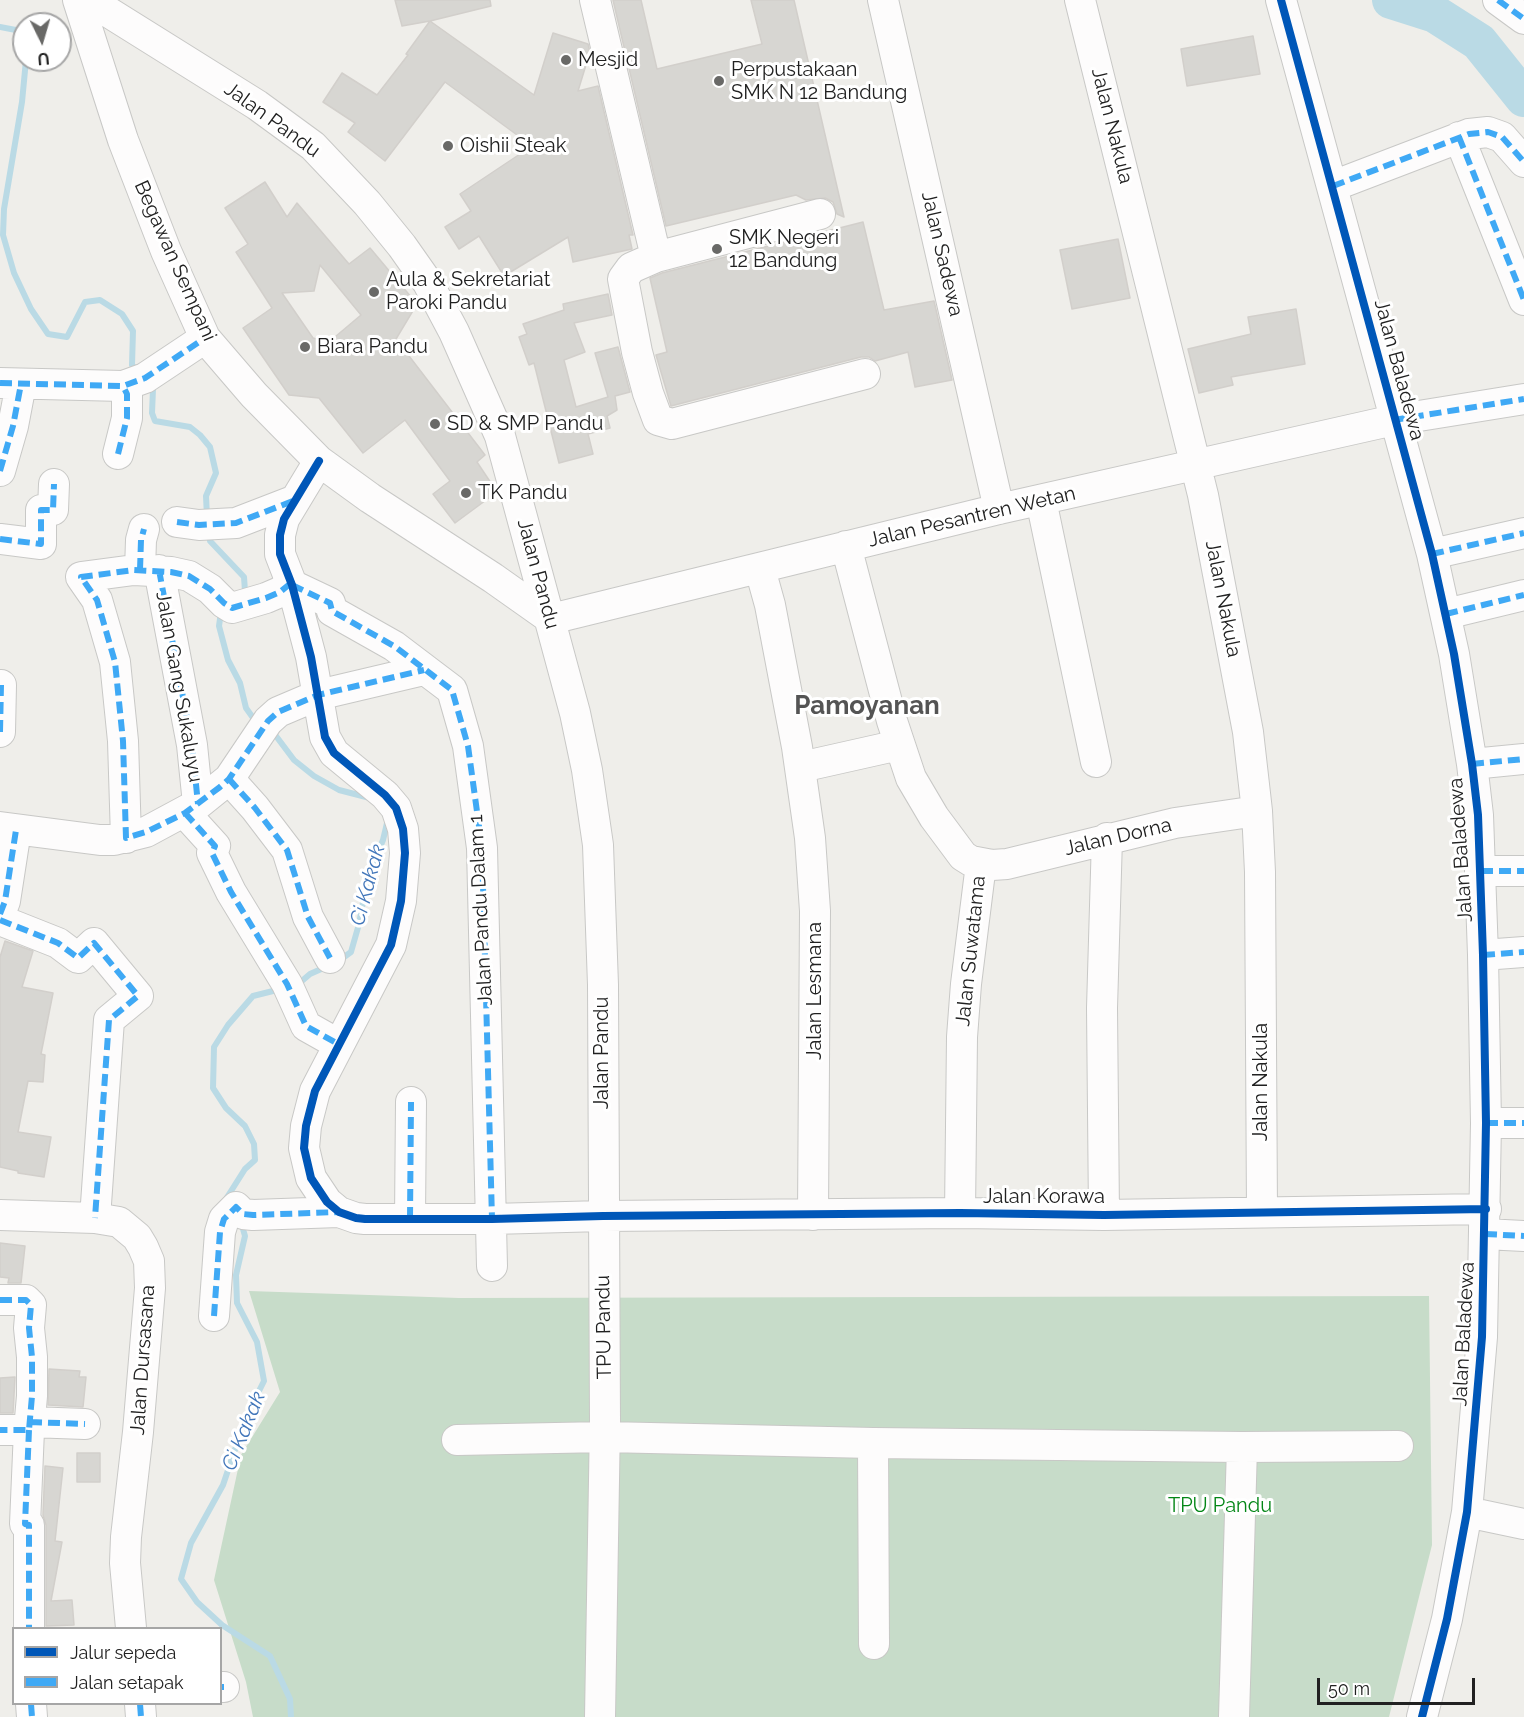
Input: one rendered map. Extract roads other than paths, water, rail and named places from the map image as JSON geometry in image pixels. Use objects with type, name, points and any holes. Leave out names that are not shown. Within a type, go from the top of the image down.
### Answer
[{"type":"street","name":"Begawan Sempani","points":[[78,0],[123,140],[166,251],[206,338],[254,395],[319,462],[551,619]]},
{"type":"street","name":"Jalan Pandu","points":[[89,0],[257,105],[313,146],[367,203],[428,283],[454,332],[500,436],[575,713],[598,845],[603,985],[603,1216]]},
{"type":"street","points":[[595,0],[656,257]]},
{"type":"street","name":"Jalan Sadewa","points":[[883,0],[999,509]]},
{"type":"street","name":"Jalan Nakula","points":[[1080,0],[1196,466],[1248,732],[1257,811],[1260,872],[1262,1212]]},
{"type":"street","name":"Jalan Baladewa","points":[[1281,0],[1432,554],[1446,614],[1472,764],[1478,815],[1484,955],[1486,1123],[1482,1337],[1467,1512],[1447,1619],[1422,1717]]},
{"type":"street","points":[[1498,0],[1524,19]]},
{"type":"street","points":[[1333,186],[1459,137],[1488,132],[1502,137],[1524,162]]},
{"type":"street","points":[[1459,137],[1524,300]]},
{"type":"street","points":[[820,214],[656,257],[631,268],[623,279],[637,352],[658,420],[672,424],[865,374]]},
{"type":"street","points":[[0,471],[13,426],[10,384],[132,383],[206,338]]},
{"type":"street","points":[[118,454],[127,418],[127,394],[132,383]]},
{"type":"street","name":"Jalan Pesantren Wetan","points":[[551,619],[999,509],[1394,420],[1524,399]]},
{"type":"street","points":[[319,462],[293,501],[281,527],[280,554],[292,584],[329,747],[385,795],[396,808],[403,830],[405,853],[401,901],[391,945],[315,1091],[304,1141],[305,1160],[311,1178],[327,1202],[339,1212],[356,1218],[492,1219],[603,1216]]},
{"type":"street","points":[[0,539],[41,543],[41,510],[53,510],[54,484]]},
{"type":"street","points":[[1041,500],[1096,762]]},
{"type":"street","points":[[199,524],[250,518],[293,501]]},
{"type":"street","name":"Jalan Gang Sukaluyu","points":[[144,529],[141,540],[192,745],[192,808]]},
{"type":"street","points":[[1432,554],[1524,533]]},
{"type":"street","name":"Jalan Suwatama","points":[[846,546],[899,745],[911,778],[934,817],[963,856],[981,864],[966,984],[962,1037],[960,1213]]},
{"type":"street","name":"Jalan Lesmana","points":[[760,569],[770,605],[801,767],[810,838],[815,911],[813,1215]]},
{"type":"street","points":[[126,838],[123,741],[116,662],[97,600],[81,577],[150,570],[189,576],[210,589],[228,605],[266,598],[292,584]]},
{"type":"street","name":"Jalan Pandu Dalam 1","points":[[292,584],[330,603],[332,611],[394,646],[452,690],[468,746],[482,848],[492,1266]]},
{"type":"street","points":[[1446,614],[1524,595]]},
{"type":"street","points":[[95,1218],[109,1020],[138,996],[94,943],[78,958],[58,943],[1,909],[8,828],[89,839],[114,840],[146,832],[192,808],[229,779],[263,729],[278,712],[318,695],[424,670]]},
{"type":"street","points":[[0,732],[1,685]]},
{"type":"street","points":[[801,767],[899,745]]},
{"type":"street","points":[[1472,764],[1524,759]]},
{"type":"street","points":[[229,779],[287,850],[308,917],[330,958]]},
{"type":"street","points":[[192,808],[215,846],[212,853],[231,892],[291,992],[306,1026],[338,1044]]},
{"type":"street","name":"Jalan Dorna","points":[[981,864],[1007,864],[1175,823],[1257,811]]},
{"type":"street","points":[[1104,1215],[1102,1008],[1107,838]]},
{"type":"street","points":[[1481,871],[1524,871]]},
{"type":"street","points":[[1484,955],[1524,952]]},
{"type":"street","points":[[410,1219],[411,1102]]},
{"type":"street","points":[[1486,1123],[1524,1123]]},
{"type":"street","points":[[214,1316],[220,1232],[224,1219],[233,1210],[253,1215],[339,1212]]},
{"type":"street","name":"Jalan Korawa","points":[[603,1216],[960,1213],[1104,1215],[1262,1212],[1485,1221],[1524,1236]]},
{"type":"street","name":"Jalan Dursasana","points":[[0,1215],[112,1219],[125,1226],[143,1247],[149,1261],[150,1288],[138,1432],[126,1537],[125,1563],[131,1627]]},
{"type":"street","name":"TPU Pandu","points":[[600,1717],[605,1437],[603,1216]]},
{"type":"street","points":[[0,1300],[26,1300],[31,1305],[29,1328],[32,1357],[20,1427],[25,1524],[29,1525],[29,1627]]},
{"type":"street","points":[[20,1427],[85,1424]]},
{"type":"street","points":[[457,1440],[605,1437],[873,1443],[1242,1447],[1398,1446]]},
{"type":"street","points":[[873,1443],[874,1644]]},
{"type":"street","points":[[1234,1717],[1242,1447]]},
{"type":"street","points":[[1467,1512],[1524,1524]]},
{"type":"waterway","points":[[1391,0],[1435,14],[1479,42],[1524,98]]},
{"type":"waterway","name":"Ci Kakak","points":[[0,27],[12,29]]},
{"type":"waterway","name":"Ci Kakak","points":[[25,72],[4,209],[3,235],[14,273],[31,309],[48,334],[67,337],[85,302],[100,300],[122,314],[133,331],[132,365],[137,371]]},
{"type":"waterway","name":"Ci Kakak","points":[[150,386],[153,389],[152,413],[155,421],[190,427],[210,447],[216,473],[206,496],[207,517]]},
{"type":"waterway","name":"Ci Kakak","points":[[209,533],[210,541],[244,577],[245,591],[241,595]]},
{"type":"waterway","name":"Ci Kakak","points":[[221,612],[219,626],[228,660],[240,683],[246,708],[256,722]]},
{"type":"waterway","name":"Ci Kakak","points":[[273,732],[294,760],[314,776],[339,790],[370,798]]},
{"type":"waterway","name":"Ci Kakak","points":[[340,960],[351,952],[368,875],[383,840],[388,819]]},
{"type":"waterway","name":"Ci Kakak","points":[[296,986],[310,974],[328,966]]},
{"type":"waterway","name":"Ci Kakak","points":[[227,1201],[226,1199],[245,1169],[255,1160],[254,1144],[245,1126],[226,1108],[213,1088],[214,1047],[228,1025],[253,996],[281,989]]},
{"type":"waterway","name":"Ci Kakak","points":[[241,1222],[245,1236],[236,1275],[237,1303],[257,1342],[264,1381],[246,1417],[223,1485],[191,1543],[181,1579],[197,1602],[222,1625],[270,1656],[290,1699],[291,1717]]},
{"type":"place","name":"Mesjid","points":[[566,60]]},
{"type":"place","name":"Perpustakaan SMK N 12 Bandung","points":[[719,81]]},
{"type":"place","name":"Oishii Steak","points":[[448,146]]},
{"type":"place","name":"SMK Negeri 12 Bandung","points":[[717,249]]},
{"type":"place","name":"Aula & Sekretariat Paroki Pandu","points":[[374,292]]},
{"type":"place","name":"Biara Pandu","points":[[305,347]]},
{"type":"place","name":"SD & SMP Pandu","points":[[435,424]]},
{"type":"place","name":"TK Pandu","points":[[466,493]]},
{"type":"district","name":"Pamoyanan","points":[[867,706]]}]
